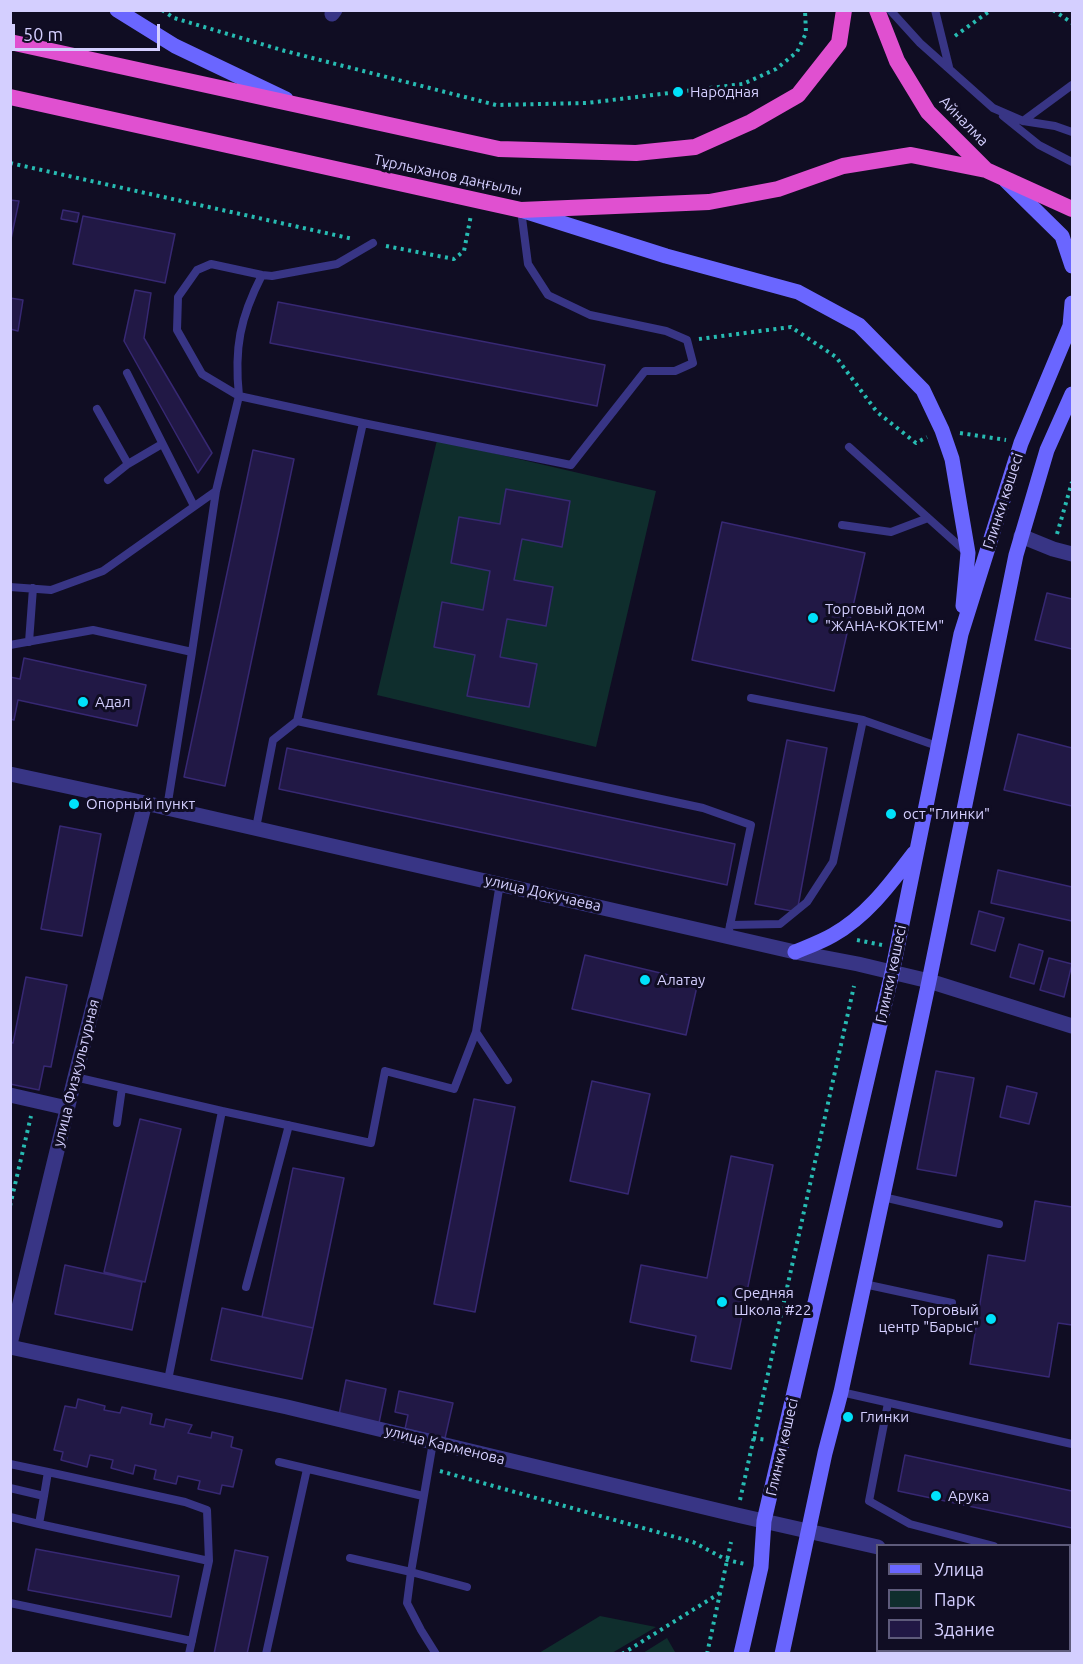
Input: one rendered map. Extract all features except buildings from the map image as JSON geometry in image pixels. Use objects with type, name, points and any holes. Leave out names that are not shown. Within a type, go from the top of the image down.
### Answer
[{"type":"highway","points":[[10,42],[500,149],[636,153],[695,147],[751,122],[798,95],[839,43],[844,10]]},
{"type":"highway","name":"Айналма","points":[[877,10],[897,61],[928,112],[986,170],[1072,209]]},
{"type":"highway","name":"Тұрлыханов даңғылы","points":[[10,96],[521,210],[709,202],[778,189],[843,166],[911,155],[986,170]]},
{"type":"main road","points":[[117,10],[175,46],[303,106]]},
{"type":"main road","points":[[1004,179],[1062,236],[1072,266]]},
{"type":"main road","points":[[521,210],[666,256],[798,292],[859,326],[923,390],[942,430],[951,459],[968,553],[961,634]]},
{"type":"main road","name":"Глинки көшесі","points":[[741,1653],[760,1567],[765,1521],[892,973],[961,634],[1021,443],[1070,326],[1072,303]]},
{"type":"main road","name":"Глинки көшесі","points":[[782,1653],[883,1197],[1021,536],[1047,450],[1072,394]]},
{"type":"main road","points":[[795,952],[833,935],[862,914],[890,885],[916,851]]},
{"type":"street","points":[[1021,536],[1072,554]]},
{"type":"street","name":"улица Докучаева","points":[[10,774],[145,802],[500,883],[729,930],[795,952],[929,981],[1072,1026]]},
{"type":"street","name":"улица Физкультурная","points":[[10,1346],[67,1108],[145,802]]},
{"type":"street","points":[[10,1095],[67,1108]]},
{"type":"street","name":"улица Карменова","points":[[10,1346],[168,1380],[876,1547]]},
{"type":"lane","points":[[890,10],[920,42],[993,108],[1040,146],[1072,162]]},
{"type":"lane","points":[[935,10],[949,67]]},
{"type":"lane","points":[[1023,121],[1072,85]]},
{"type":"lane","points":[[993,108],[1023,121],[1054,126],[1072,132]]},
{"type":"lane","points":[[373,243],[337,264],[272,276],[211,264],[197,270],[178,297],[177,330],[202,374],[239,396],[571,465],[645,371],[675,371],[693,363],[687,340],[666,331],[590,315],[548,295],[528,264],[521,210]]},
{"type":"lane","points":[[167,808],[216,491],[239,396],[236,365],[240,332],[249,300],[262,275]]},
{"type":"lane","points":[[127,373],[194,506]]},
{"type":"lane","points":[[97,409],[128,464]]},
{"type":"lane","points":[[256,828],[273,740],[297,722],[363,423]]},
{"type":"lane","points":[[108,480],[128,464],[162,444]]},
{"type":"lane","points":[[849,447],[968,553]]},
{"type":"lane","points":[[10,587],[51,590],[103,571],[216,491]]},
{"type":"lane","points":[[842,525],[891,532],[928,518]]},
{"type":"lane","points":[[29,642],[33,588]]},
{"type":"lane","points":[[10,645],[93,630],[192,652]]},
{"type":"lane","points":[[751,698],[863,720],[937,746]]},
{"type":"lane","points":[[297,722],[703,808],[752,825],[729,930],[780,924],[807,902],[833,862],[863,720]]},
{"type":"lane","points":[[75,1077],[222,1112],[371,1143],[385,1071],[454,1089],[476,1032],[500,883]]},
{"type":"lane","points":[[476,1032],[508,1080]]},
{"type":"lane","points":[[117,1123],[122,1088]]},
{"type":"lane","points":[[168,1380],[222,1112]]},
{"type":"lane","points":[[246,1287],[289,1125]]},
{"type":"lane","points":[[883,1197],[999,1224]]},
{"type":"lane","points":[[864,1284],[952,1303]]},
{"type":"lane","points":[[841,1392],[1072,1444]]},
{"type":"lane","points":[[888,1403],[869,1501],[910,1524],[990,1544]]},
{"type":"lane","points":[[433,1442],[407,1603],[436,1653]]},
{"type":"lane","points":[[279,1462],[423,1496]]},
{"type":"lane","points":[[10,1464],[185,1502],[207,1510],[209,1561],[189,1653]]},
{"type":"lane","points":[[266,1653],[307,1469]]},
{"type":"lane","points":[[39,1524],[48,1472]]},
{"type":"lane","points":[[10,1488],[44,1496]]},
{"type":"lane","points":[[10,1517],[209,1561]]},
{"type":"lane","points":[[350,1557],[467,1587]]},
{"type":"lane","points":[[10,1603],[192,1641]]},
{"type":"path","points":[[162,10],[174,18],[285,51],[496,105],[587,103],[743,84],[776,69],[797,52],[806,33],[805,10]]},
{"type":"path","points":[[944,44],[991,10]]},
{"type":"path","points":[[1053,10],[1072,23]]},
{"type":"path","points":[[10,163],[454,259],[464,251],[474,200]]},
{"type":"path","points":[[687,340],[791,327],[836,357],[877,412],[916,443],[942,430],[1021,443]]},
{"type":"path","points":[[1053,549],[1072,482]]},
{"type":"path","points":[[833,935],[897,948]]},
{"type":"path","points":[[739,1504],[854,986]]},
{"type":"path","points":[[10,1206],[34,1100]]},
{"type":"path","points":[[428,1468],[693,1542],[727,1560],[760,1567]]},
{"type":"path","points":[[706,1653],[731,1542]]},
{"type":"path","points":[[622,1653],[720,1593]]},
{"type":"green space","points":[[437,440],[656,491],[596,747],[377,695]]},
{"type":"green space","points":[[600,1616],[656,1627],[612,1653],[539,1653]]},
{"type":"green space","points":[[667,1638],[675,1652],[643,1653]]},
{"type":"place","name":"Народная","points":[[678,92]]},
{"type":"place","name":"Торговый дом \"ЖАНА-КОКТЕМ\"","points":[[813,618]]},
{"type":"place","name":"Адал","points":[[83,702]]},
{"type":"place","name":"Опорный пункт","points":[[74,804]]},
{"type":"place","name":"ост \"Глинки\"","points":[[891,814]]},
{"type":"place","name":"Алатау","points":[[645,980]]},
{"type":"place","name":"Средняя Школа #22","points":[[722,1302]]},
{"type":"place","name":"Торговый центр \"Барыс\"","points":[[991,1319]]},
{"type":"place","name":"Глинки","points":[[848,1417]]},
{"type":"place","name":"Арука","points":[[936,1496]]}]
